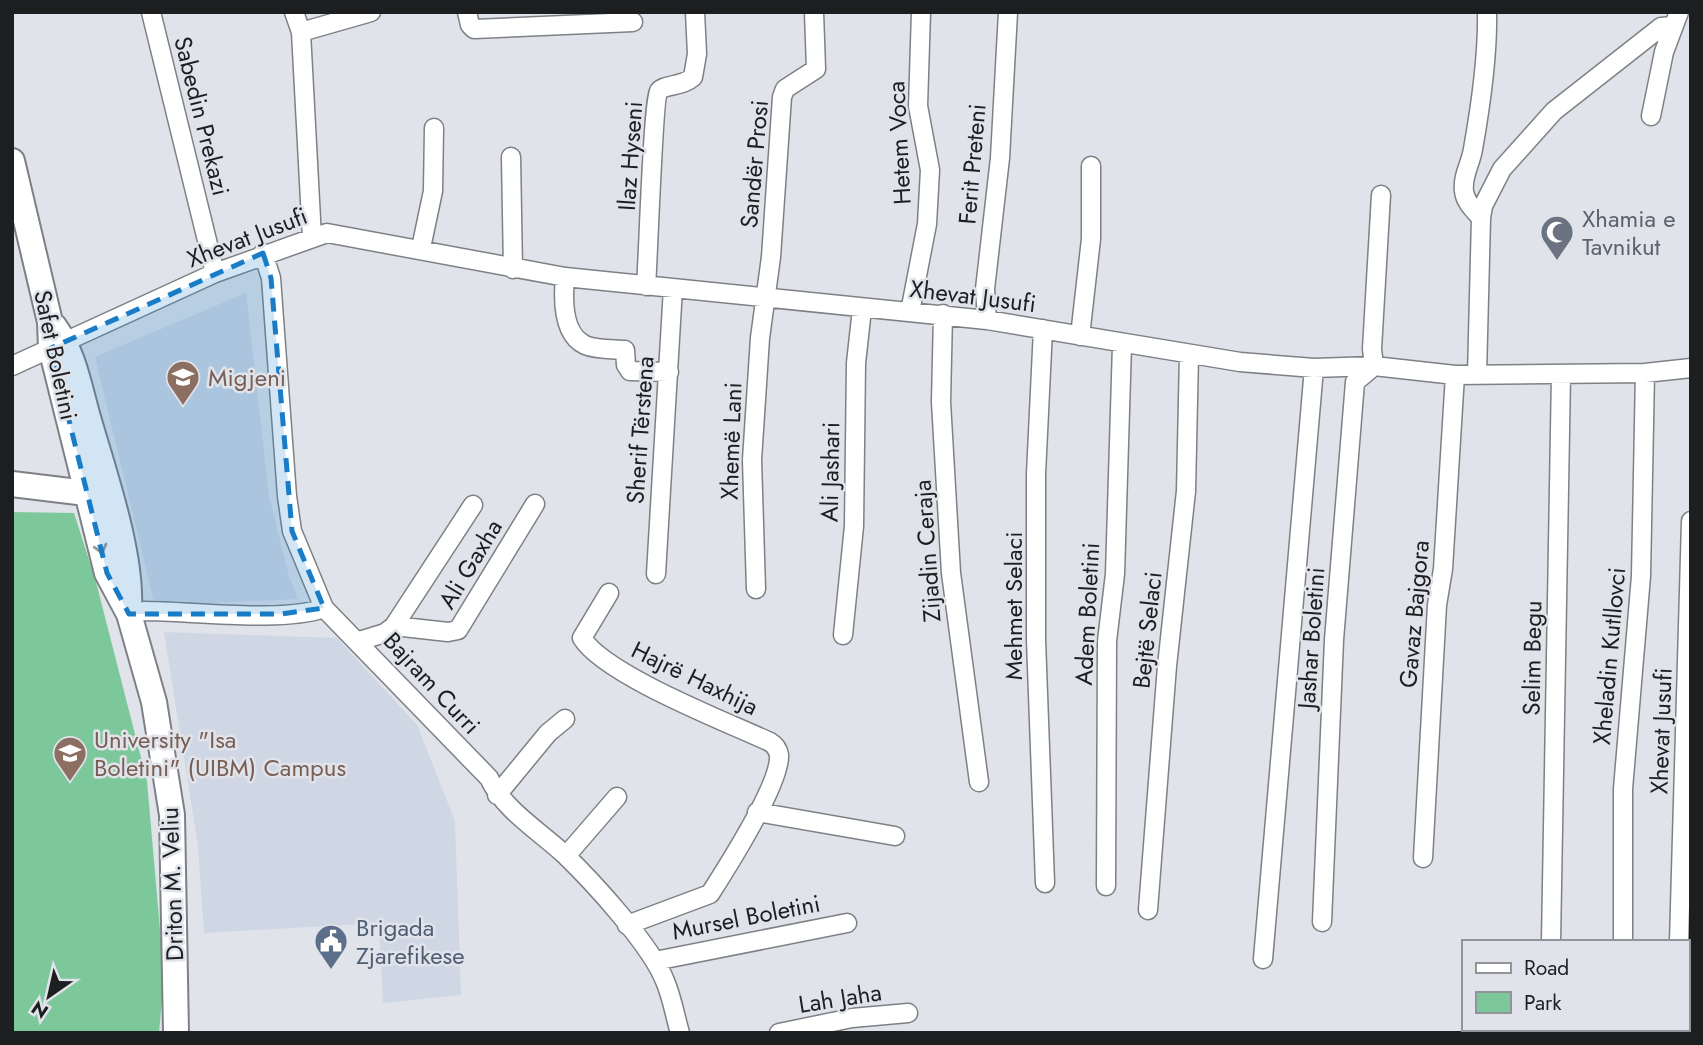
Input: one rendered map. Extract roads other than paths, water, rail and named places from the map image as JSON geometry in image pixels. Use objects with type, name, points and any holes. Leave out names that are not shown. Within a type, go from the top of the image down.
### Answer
[{"type":"street","name":"Sabedin Prekazi","points":[[151,12],[215,273]]},
{"type":"street","points":[[295,12],[301,32],[312,237]]},
{"type":"street","points":[[301,32],[371,12]]},
{"type":"street","points":[[467,12],[470,25],[474,29],[633,22]]},
{"type":"street","name":"Ilaz Hyseni","points":[[646,286],[653,185],[654,109],[658,92],[664,87],[685,85],[693,77],[697,54],[695,12]]},
{"type":"street","name":"Sandër Prosi","points":[[765,296],[771,257],[782,97],[785,89],[816,69],[814,12]]},
{"type":"street","name":"Hetem Voca","points":[[910,312],[927,224],[930,170],[918,106],[921,12]]},
{"type":"street","name":"Ferit Preteni","points":[[987,320],[985,289],[1000,158],[1008,12]]},
{"type":"street","points":[[1481,218],[1464,193],[1464,179],[1473,152],[1488,42],[1487,12]]},
{"type":"street","points":[[1477,375],[1481,218],[1483,206],[1502,170],[1554,111],[1631,47],[1676,19]]},
{"type":"street","points":[[1651,117],[1676,19]]},
{"type":"street","points":[[421,248],[433,191],[434,128]]},
{"type":"street","points":[[511,157],[513,269]]},
{"type":"street","name":"Safet Boletini","points":[[12,161],[20,234],[58,345],[95,482]]},
{"type":"street","points":[[1080,336],[1091,239],[1091,166]]},
{"type":"street","points":[[1374,366],[1372,349],[1381,195]]},
{"type":"street","name":"Xhevat Jusufi","points":[[12,366],[215,273],[327,233],[362,242],[380,241],[421,248],[513,269],[565,277],[765,296],[862,309],[943,314],[1189,355],[1314,368],[1374,366],[1455,375],[1645,373],[1691,369]]},
{"type":"street","name":"Bajram Curri","points":[[264,254],[271,278],[286,496],[292,530],[310,581],[324,608],[359,641],[402,691],[489,778],[497,795],[566,856],[627,925],[655,961],[665,980],[680,1033]]},
{"type":"street","points":[[565,277],[568,324],[578,340],[586,346],[625,350],[626,365],[631,371],[669,372]]},
{"type":"street","name":"Sherif Tërstena","points":[[656,574],[673,288]]},
{"type":"street","name":"Xhemë Lani","points":[[756,589],[752,460],[765,296]]},
{"type":"street","name":"Ali Jashari","points":[[843,635],[855,526],[856,363],[862,309]]},
{"type":"street","name":"Zijadin Ceraja","points":[[943,314],[941,402],[951,573],[979,782]]},
{"type":"street","name":"Mehmet Selaci","points":[[1043,329],[1037,474],[1036,640],[1045,883]]},
{"type":"street","name":"Adem Boletini","points":[[1106,886],[1107,641],[1115,574],[1122,345]]},
{"type":"street","name":"Bejtë Selaci","points":[[1148,910],[1167,666],[1186,491],[1189,355]]},
{"type":"street","name":"Jashar Boletini","points":[[1322,922],[1334,640],[1355,382],[1374,366]]},
{"type":"street","points":[[1263,959],[1314,368]]},
{"type":"street","name":"Xheladin Kutllovci","points":[[1623,940],[1623,789],[1641,576],[1645,373]]},
{"type":"street","name":"Selim Begu","points":[[1551,940],[1561,374]]},
{"type":"street","name":"Gavaz Bajgora","points":[[1423,858],[1437,605],[1443,569],[1455,375]]},
{"type":"street","points":[[12,478],[95,482]]},
{"type":"street","points":[[12,484],[95,482]]},
{"type":"street","name":"Driton M. Veliu","points":[[95,482],[131,584],[129,614],[154,702],[172,815],[176,1033]]},
{"type":"street","name":"Ali Gaxha","points":[[473,505],[394,626],[448,632],[458,630],[535,504]]},
{"type":"street","name":"Xhevat Jusufi","points":[[1679,940],[1691,521]]},
{"type":"street","name":"Hajrë Haxhija","points":[[609,593],[582,638],[598,655],[669,696],[776,746],[777,766],[757,812],[710,894],[627,925]]},
{"type":"street","points":[[129,614],[157,611],[291,614],[324,608]]},
{"type":"street","points":[[359,641],[385,633],[394,626]]},
{"type":"street","points":[[497,795],[548,733],[565,719]]},
{"type":"street","points":[[566,856],[617,797]]},
{"type":"street","points":[[757,812],[895,836]]},
{"type":"street","name":"Mursel Boletini","points":[[655,961],[846,923]]},
{"type":"street","name":"Lah Jaha","points":[[779,1033],[852,1018],[908,1013]]},
{"type":"place","name":"Xhamia e Tavnikut","points":[[1557,262]]},
{"type":"place","name":"Migjeni","points":[[183,407]]},
{"type":"place","name":"University \"Isa Boletini\" (UIBM) Campus","points":[[70,783]]},
{"type":"place","name":"Brigada Zjarefikese","points":[[331,971]]}]
